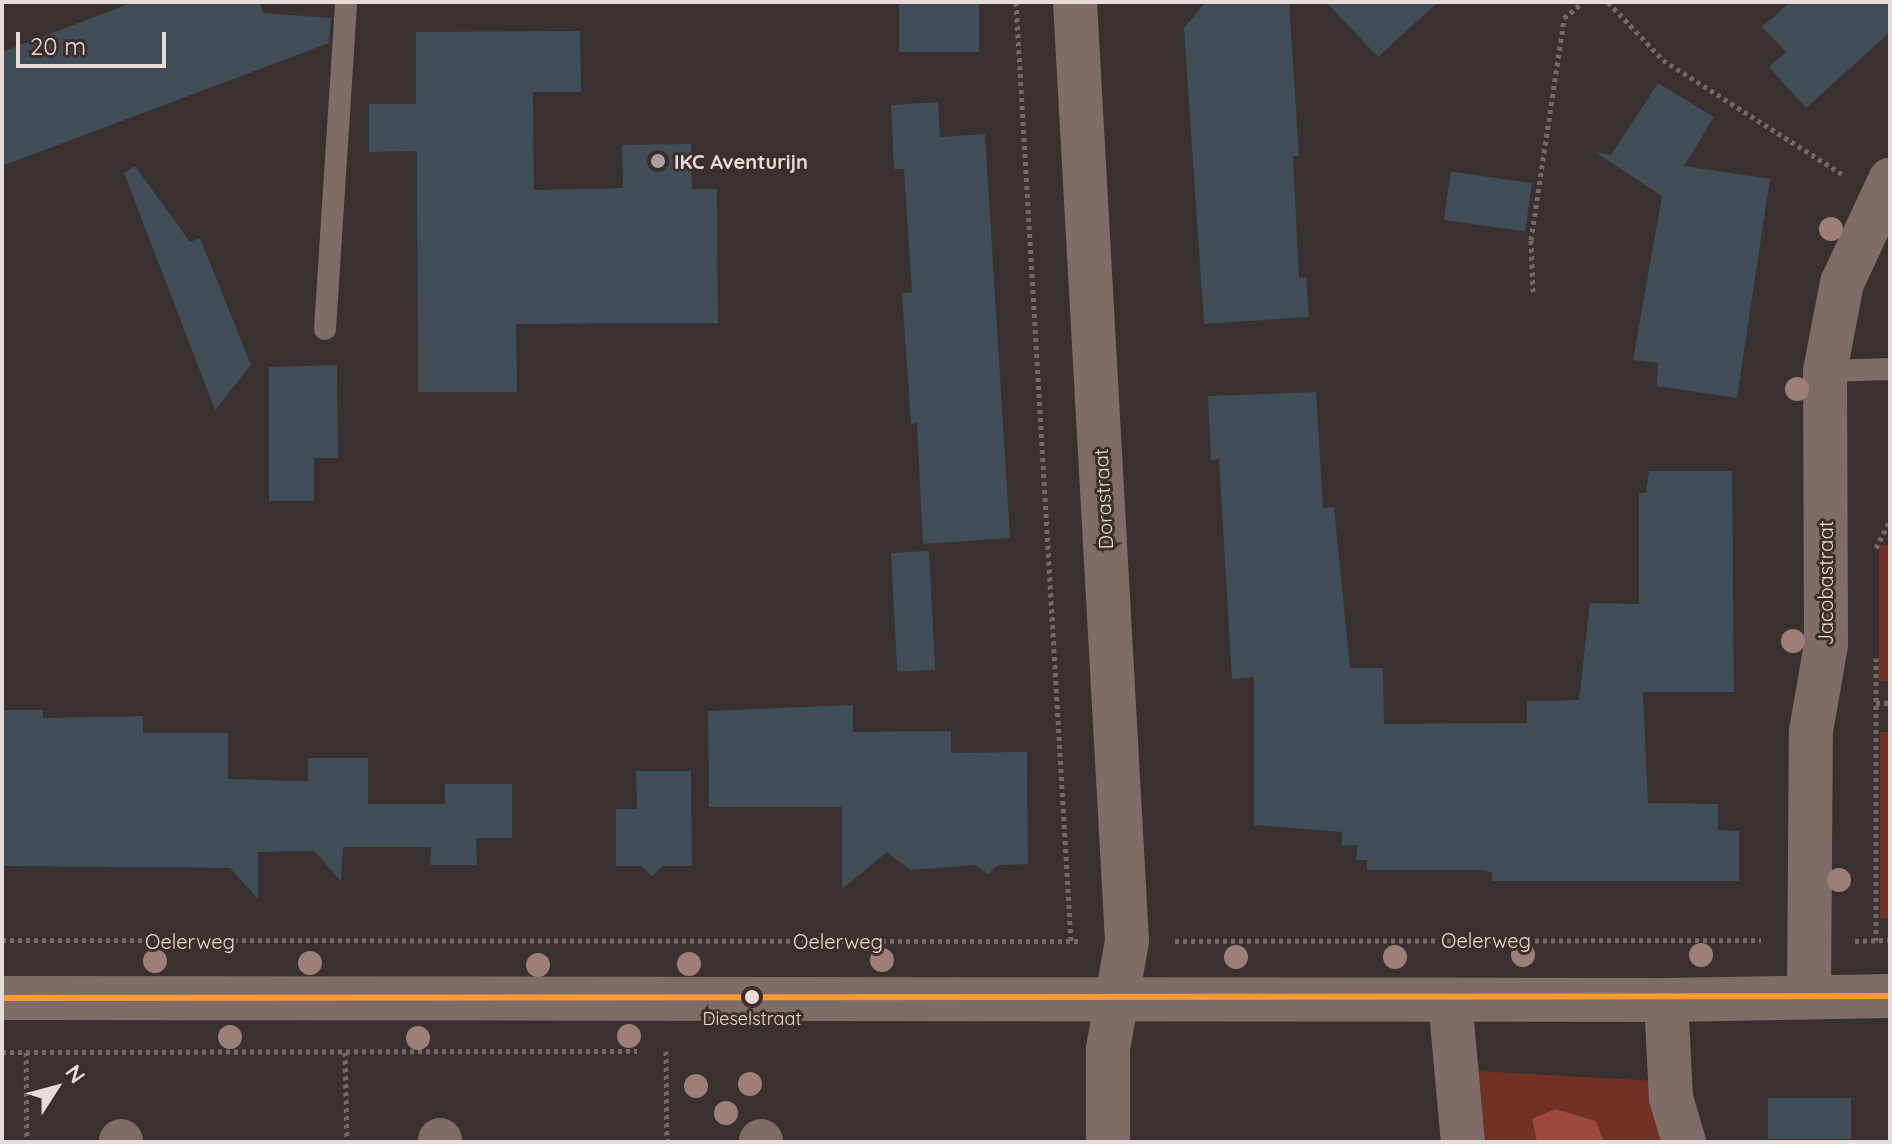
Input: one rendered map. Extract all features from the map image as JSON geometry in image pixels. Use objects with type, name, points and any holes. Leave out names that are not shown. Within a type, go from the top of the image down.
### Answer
[{"type":"main road","points":[[2,998],[1121,996],[1666,1000],[1890,996]]},
{"type":"street","name":"Dorastraat","points":[[1075,2],[1127,941],[1121,996]]},
{"type":"street","name":"Jacobastraat","points":[[1809,997],[1811,731],[1826,645],[1825,371],[1842,283],[1876,237],[1885,188]]},
{"type":"street","points":[[1108,1142],[1108,1049],[1121,996]]},
{"type":"street","points":[[1450,1000],[1463,1142]]},
{"type":"street","points":[[1666,1000],[1671,1098],[1684,1142]]},
{"type":"lane","points":[[325,329],[346,2]]},
{"type":"lane","points":[[1825,371],[1890,369]]},
{"type":"path","points":[[1016,2],[1071,941]]},
{"type":"path","points":[[1533,292],[1531,240],[1564,18],[1583,2]]},
{"type":"path","points":[[1608,2],[1663,60],[1885,188]]},
{"type":"path","points":[[1876,560],[1876,544],[1890,520]]},
{"type":"path","points":[[1876,655],[1876,941]]},
{"type":"path","points":[[1876,703],[1890,703]]},
{"type":"path","name":"Oelerweg","points":[[2,940],[1674,940]]},
{"type":"path","points":[[666,1051],[667,1142]]},
{"type":"path","points":[[2,1052],[682,1051]]},
{"type":"path","points":[[26,1052],[27,1142]]},
{"type":"path","points":[[345,1052],[347,1142]]},
{"type":"shaded area","points":[[1879,545],[1890,545],[1890,681],[1879,681]]},
{"type":"shaded area","points":[[1880,732],[1890,732],[1890,918],[1880,918]]},
{"type":"shaded area","points":[[1476,1071],[1656,1081],[1680,1142],[1604,1142],[1596,1121],[1532,1119],[1537,1142],[1485,1142],[1475,1113]]},
{"type":"shaded area","points":[[1555,1109],[1596,1121],[1604,1142],[1537,1142],[1532,1119]]},
{"type":"building","points":[[134,2],[259,2],[263,13],[331,18],[329,43],[2,166],[2,52]]},
{"type":"building","points":[[899,2],[979,2],[979,52],[899,52]]},
{"type":"building","points":[[1206,2],[1289,2],[1299,156],[1293,156],[1299,278],[1306,277],[1309,317],[1204,324],[1184,28]]},
{"type":"building","points":[[1326,2],[1438,2],[1378,57]]},
{"type":"building","points":[[1790,2],[1890,2],[1890,32],[1806,108],[1769,67],[1786,52],[1762,27]]},
{"type":"building","points":[[580,31],[581,92],[533,92],[534,190],[623,188],[622,145],[691,144],[692,189],[717,189],[718,323],[516,324],[517,392],[418,392],[417,151],[369,152],[369,104],[416,104],[416,32]]},
{"type":"building","points":[[1658,83],[1714,117],[1684,166],[1770,179],[1737,398],[1657,386],[1658,363],[1633,360],[1662,196],[1595,152],[1611,155]]},
{"type":"building","points":[[938,102],[940,137],[985,134],[1010,538],[923,544],[917,423],[911,424],[902,293],[912,292],[904,169],[894,169],[891,105]]},
{"type":"building","points":[[135,166],[190,242],[200,238],[251,365],[215,410],[124,173]]},
{"type":"building","points":[[1451,172],[1532,183],[1525,232],[1444,220]]},
{"type":"building","points":[[337,365],[338,458],[314,458],[314,501],[269,501],[269,367]]},
{"type":"building","points":[[1316,392],[1323,508],[1334,507],[1350,668],[1383,668],[1384,724],[1527,723],[1527,701],[1579,700],[1590,603],[1639,604],[1639,493],[1646,493],[1649,471],[1732,471],[1734,692],[1643,692],[1648,803],[1718,804],[1718,830],[1739,831],[1739,881],[1492,881],[1492,873],[1484,870],[1367,870],[1367,860],[1356,860],[1357,845],[1342,846],[1342,832],[1254,825],[1254,677],[1232,679],[1219,459],[1211,460],[1208,396]]},
{"type":"building","points":[[929,551],[935,670],[897,672],[891,553]]},
{"type":"building","points":[[853,705],[853,732],[951,731],[951,753],[1027,752],[1028,864],[998,865],[988,874],[975,865],[910,870],[887,852],[842,889],[842,807],[709,807],[708,711]]},
{"type":"building","points":[[2,710],[43,710],[43,718],[143,716],[143,733],[228,733],[228,779],[308,781],[308,758],[368,758],[368,804],[445,804],[445,784],[512,784],[512,838],[476,838],[477,865],[430,865],[431,847],[343,847],[341,881],[314,851],[258,852],[258,899],[230,868],[2,866]]},
{"type":"building","points":[[636,771],[691,771],[692,866],[663,866],[652,876],[641,866],[616,866],[616,809],[637,809]]},
{"type":"building","points":[[1768,1098],[1851,1098],[1851,1139],[1768,1139]]},
{"type":"transit line","points":[[2,998],[1890,996]]},
{"type":"place","name":"IKC Aventurijn","points":[[658,161]]},
{"type":"place","name":"Dieselstraat","points":[[752,997]]}]
